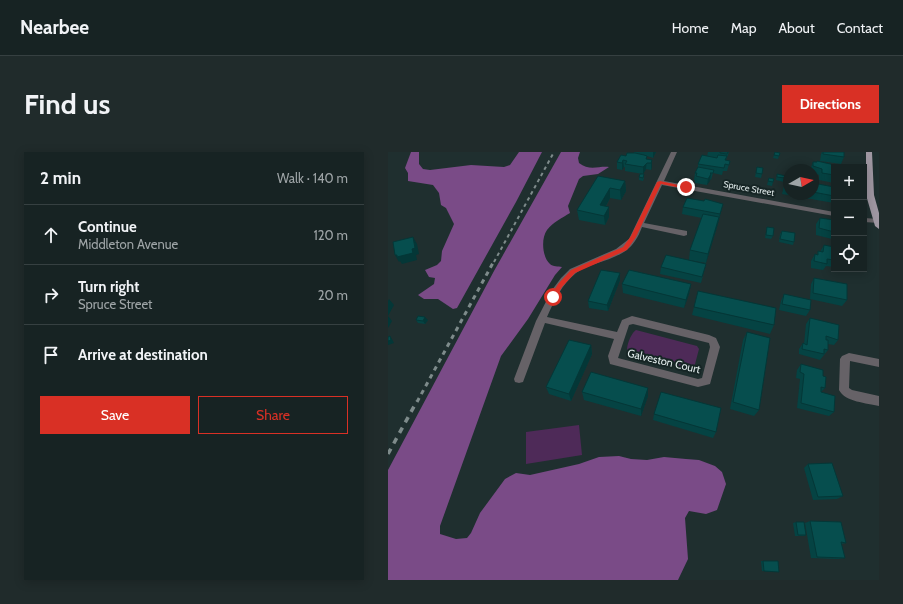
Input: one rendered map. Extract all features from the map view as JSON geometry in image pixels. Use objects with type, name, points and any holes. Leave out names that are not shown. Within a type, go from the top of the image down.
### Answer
[{"type":"main road","points":[[869,152],[870,187],[878,223]]},
{"type":"street","points":[[520,380],[542,319],[553,297],[568,276],[578,268],[606,258],[625,248],[632,240],[674,152]]},
{"type":"street","name":"Spruce Street","points":[[660,182],[831,213]]},
{"type":"street","points":[[867,221],[878,223]]},
{"type":"street","points":[[639,224],[684,233]]},
{"type":"street","name":"Galveston Court","points":[[542,319],[620,337]]},
{"type":"street","name":"Galveston Court","points":[[632,320],[710,339],[714,343],[715,347],[707,378],[704,382],[698,383],[615,362],[613,356],[620,337],[626,322],[632,320]]},
{"type":"street","points":[[879,363],[847,358],[845,360],[844,382],[844,390],[847,393],[879,402]]},
{"type":"shaded area","points":[[411,152],[419,152],[419,164],[423,169],[430,170],[471,165],[504,167],[510,165],[519,152],[542,152],[457,308],[453,309],[438,299],[424,299],[418,295],[434,284],[435,278],[429,277],[425,270],[437,265],[441,261],[442,251],[454,224],[446,208],[441,205],[439,193],[433,185],[408,181],[408,173],[405,168]]},
{"type":"shaded area","points":[[561,152],[580,152],[578,158],[579,163],[586,167],[609,167],[598,174],[583,176],[579,179],[568,206],[570,213],[558,220],[545,233],[543,247],[547,261],[553,266],[562,267],[555,275],[528,319],[501,356],[440,526],[440,534],[456,539],[467,538],[471,533],[480,513],[505,479],[516,473],[530,475],[579,464],[599,457],[619,456],[631,459],[647,460],[664,457],[699,460],[715,466],[722,472],[726,484],[717,510],[706,514],[689,511],[685,518],[688,559],[678,580],[388,580],[388,470],[494,271]]},
{"type":"shaded area","points":[[636,330],[697,346],[699,349],[694,368],[687,369],[628,353],[627,348],[629,341],[632,334]]},
{"type":"shaded area","points":[[579,425],[582,455],[526,464],[526,432]]},
{"type":"building","points":[[720,152],[728,152],[727,154]]},
{"type":"building","points":[[775,152],[780,153],[779,156],[774,155]]},
{"type":"building","points":[[823,152],[844,152],[844,157],[823,154]]},
{"type":"building","points":[[627,153],[647,156],[646,159],[652,160],[651,163],[647,163],[643,167],[625,164],[627,161],[623,160],[622,163],[617,162],[621,155],[626,156]]},
{"type":"building","points":[[702,155],[717,158],[718,155],[727,156],[725,160],[730,161],[729,165],[725,164],[724,168],[698,164]]},
{"type":"building","points":[[813,162],[831,164],[831,174],[822,173],[822,169],[819,168],[819,164],[813,164]]},
{"type":"building","points":[[698,167],[714,170],[713,173],[710,173],[711,174],[708,179],[696,176],[697,173],[695,173]]},
{"type":"building","points":[[757,167],[763,168],[762,174],[756,173]]},
{"type":"building","points":[[640,174],[644,174],[643,178],[639,177]]},
{"type":"building","points":[[777,174],[783,175],[783,178],[777,177]]},
{"type":"building","points":[[598,176],[625,181],[620,190],[610,188],[600,205],[609,207],[604,216],[577,210]]},
{"type":"building","points":[[769,178],[774,179],[773,182],[768,181]]},
{"type":"building","points":[[819,184],[831,186],[831,195],[819,193]]},
{"type":"building","points":[[687,198],[704,201],[705,199],[723,204],[720,214],[683,207]]},
{"type":"building","points":[[703,214],[719,217],[708,254],[690,250]]},
{"type":"building","points":[[820,218],[831,220],[831,231],[819,228]]},
{"type":"building","points":[[767,227],[774,228],[773,236],[766,235]]},
{"type":"building","points":[[782,231],[795,233],[794,242],[780,239]]},
{"type":"building","points":[[413,237],[415,248],[412,249],[413,253],[397,257],[397,255],[395,255],[393,242]]},
{"type":"building","points":[[824,245],[831,246],[831,260],[827,259],[827,264],[814,261],[815,254],[818,255],[818,251],[823,252]]},
{"type":"building","points":[[666,255],[706,264],[702,277],[661,267]]},
{"type":"building","points":[[601,270],[620,273],[607,305],[588,301]]},
{"type":"building","points":[[629,270],[691,284],[686,300],[622,284]]},
{"type":"building","points":[[814,278],[847,284],[847,300],[813,293]]},
{"type":"building","points":[[698,291],[776,308],[774,325],[694,307]]},
{"type":"building","points":[[784,294],[811,300],[810,310],[782,304]]},
{"type":"building","points":[[418,316],[425,317],[423,321],[416,320]]},
{"type":"building","points":[[810,318],[839,325],[838,340],[826,336],[826,340],[828,340],[828,350],[824,349],[824,354],[802,349],[803,343],[807,345]]},
{"type":"building","points":[[747,332],[770,338],[759,410],[733,402]]},
{"type":"building","points":[[390,336],[391,340],[388,341],[388,337]]},
{"type":"building","points":[[569,340],[591,345],[569,394],[546,387]]},
{"type":"building","points":[[801,364],[823,370],[823,376],[826,377],[825,388],[821,387],[821,392],[835,396],[834,412],[801,403],[804,374],[800,372]]},
{"type":"building","points":[[591,372],[648,388],[641,409],[582,392]]},
{"type":"building","points":[[661,392],[721,408],[716,432],[654,414]]},
{"type":"building","points":[[832,463],[843,496],[818,497],[808,464]]},
{"type":"building","points":[[810,521],[841,522],[846,543],[841,542],[845,558],[817,557]]},
{"type":"building","points":[[796,522],[804,522],[806,535],[798,535]]},
{"type":"building","points":[[763,561],[778,561],[779,572],[764,571]]},
{"type":"railway","points":[[494,262],[554,152]]},
{"type":"railway","points":[[417,402],[494,261]]},
{"type":"railway","points":[[388,454],[417,401]]},
{"type":"route","points":[[553,297],[568,276],[578,268],[606,258],[625,248],[632,240],[660,182],[686,187]]}]
